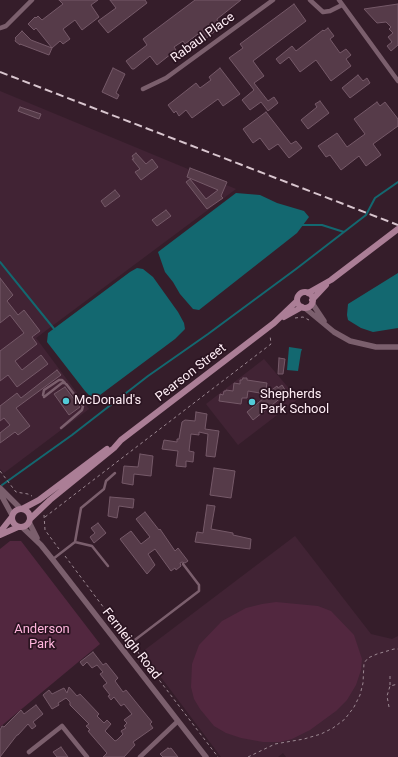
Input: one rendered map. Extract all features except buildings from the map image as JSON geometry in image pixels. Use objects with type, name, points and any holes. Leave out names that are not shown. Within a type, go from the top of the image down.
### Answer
[{"type":"main road","name":"Pearson Street","points":[[274,323],[303,307],[309,306],[332,280],[397,230]]},
{"type":"main road","name":"Pearson Street","points":[[22,509],[40,500],[274,323],[297,301],[301,293],[308,293],[332,280]]},
{"type":"main road","points":[[308,293],[312,301]]},
{"type":"main road","points":[[297,301],[303,307]]},
{"type":"main road","name":"Pearson Street","points":[[29,520],[50,500],[114,448],[121,440]]},
{"type":"main road","points":[[22,509],[28,513],[29,520],[27,524],[0,534],[16,510],[22,509]]},
{"type":"main road","points":[[12,516],[13,524],[20,527]]},
{"type":"street","points":[[0,28],[6,26],[32,0]]},
{"type":"street","name":"Rabaul Place","points":[[143,89],[166,78],[273,0]]},
{"type":"street","points":[[310,0],[323,12],[330,11],[340,2],[398,81]]},
{"type":"street","points":[[312,301],[327,327]]},
{"type":"street","points":[[303,307],[327,327],[358,344],[376,347],[398,347]]},
{"type":"street","points":[[0,488],[22,509]]},
{"type":"street","points":[[0,493],[12,516]]},
{"type":"street","name":"Fernleigh Road","points":[[29,520],[40,545]]},
{"type":"street","name":"Fernleigh Road","points":[[20,527],[40,545],[53,560],[206,757]]},
{"type":"street","points":[[140,757],[178,721]]},
{"type":"street","points":[[29,752],[62,726],[86,757]]},
{"type":"lane","points":[[61,428],[84,408],[67,384],[62,380],[59,380],[44,390],[44,396],[62,383],[67,384]]},
{"type":"lane","points":[[53,560],[75,542],[81,508],[104,489],[106,480],[115,473]]},
{"type":"lane","points":[[75,542],[92,546],[108,566]]},
{"type":"lane","points":[[122,650],[199,592],[199,585],[183,564]]},
{"type":"path","points":[[293,319],[303,317],[312,321]]},
{"type":"path","points":[[44,518],[223,383],[271,344],[270,334]]},
{"type":"path","points":[[0,471],[16,492],[28,494],[36,498]]},
{"type":"path","points":[[44,510],[45,530],[218,757]]},
{"type":"path","points":[[248,757],[274,744],[316,736],[333,728],[345,718],[354,707],[360,695],[363,683],[364,663],[368,658],[394,649],[398,650]]},
{"type":"path","points":[[389,707],[387,696],[390,686],[390,673]]},
{"type":"path","points":[[390,686],[398,684]]},
{"type":"shaded area","points":[[0,91],[236,189],[36,338],[89,409],[4,473],[0,469]]},
{"type":"shaded area","name":"Shepherds Park School","points":[[264,359],[298,399],[238,445],[206,404]]},
{"type":"shaded area","points":[[295,536],[371,634],[392,639],[398,636],[398,757],[286,757],[283,753],[278,757],[221,757],[142,652]]},
{"type":"green space","name":"Anderson Park","points":[[10,541],[21,541],[100,644],[0,727],[0,549]]},
{"type":"green space","points":[[276,602],[318,606],[331,611],[354,635],[362,659],[361,670],[356,685],[347,700],[336,711],[310,730],[292,739],[280,742],[263,742],[241,738],[226,733],[214,726],[194,699],[191,687],[192,664],[199,645],[222,621],[246,608]]},
{"type":"water","points":[[236,193],[260,195],[277,203],[304,211],[309,217],[297,233],[199,310],[193,309],[180,294],[165,272],[158,252]]},
{"type":"water","points":[[137,268],[143,269],[153,277],[178,312],[184,323],[185,329],[175,339],[100,395],[92,398],[47,342],[48,333]]},
{"type":"water","points":[[398,273],[398,328],[373,332],[361,328],[348,320],[348,304]]},
{"type":"water","points":[[289,347],[302,349],[298,371],[287,370]]},
{"type":"waterway","points":[[2,485],[72,435],[148,376],[296,269],[366,215],[375,198],[398,182]]},
{"type":"waterway","points":[[301,225],[322,225],[344,232]]},
{"type":"waterway","points":[[0,262],[55,330]]},
{"type":"railway","points":[[0,72],[398,225]]},
{"type":"place","name":"McDonald's","points":[[66,401]]},
{"type":"place","name":"Shepherds Park School","points":[[252,402]]}]
